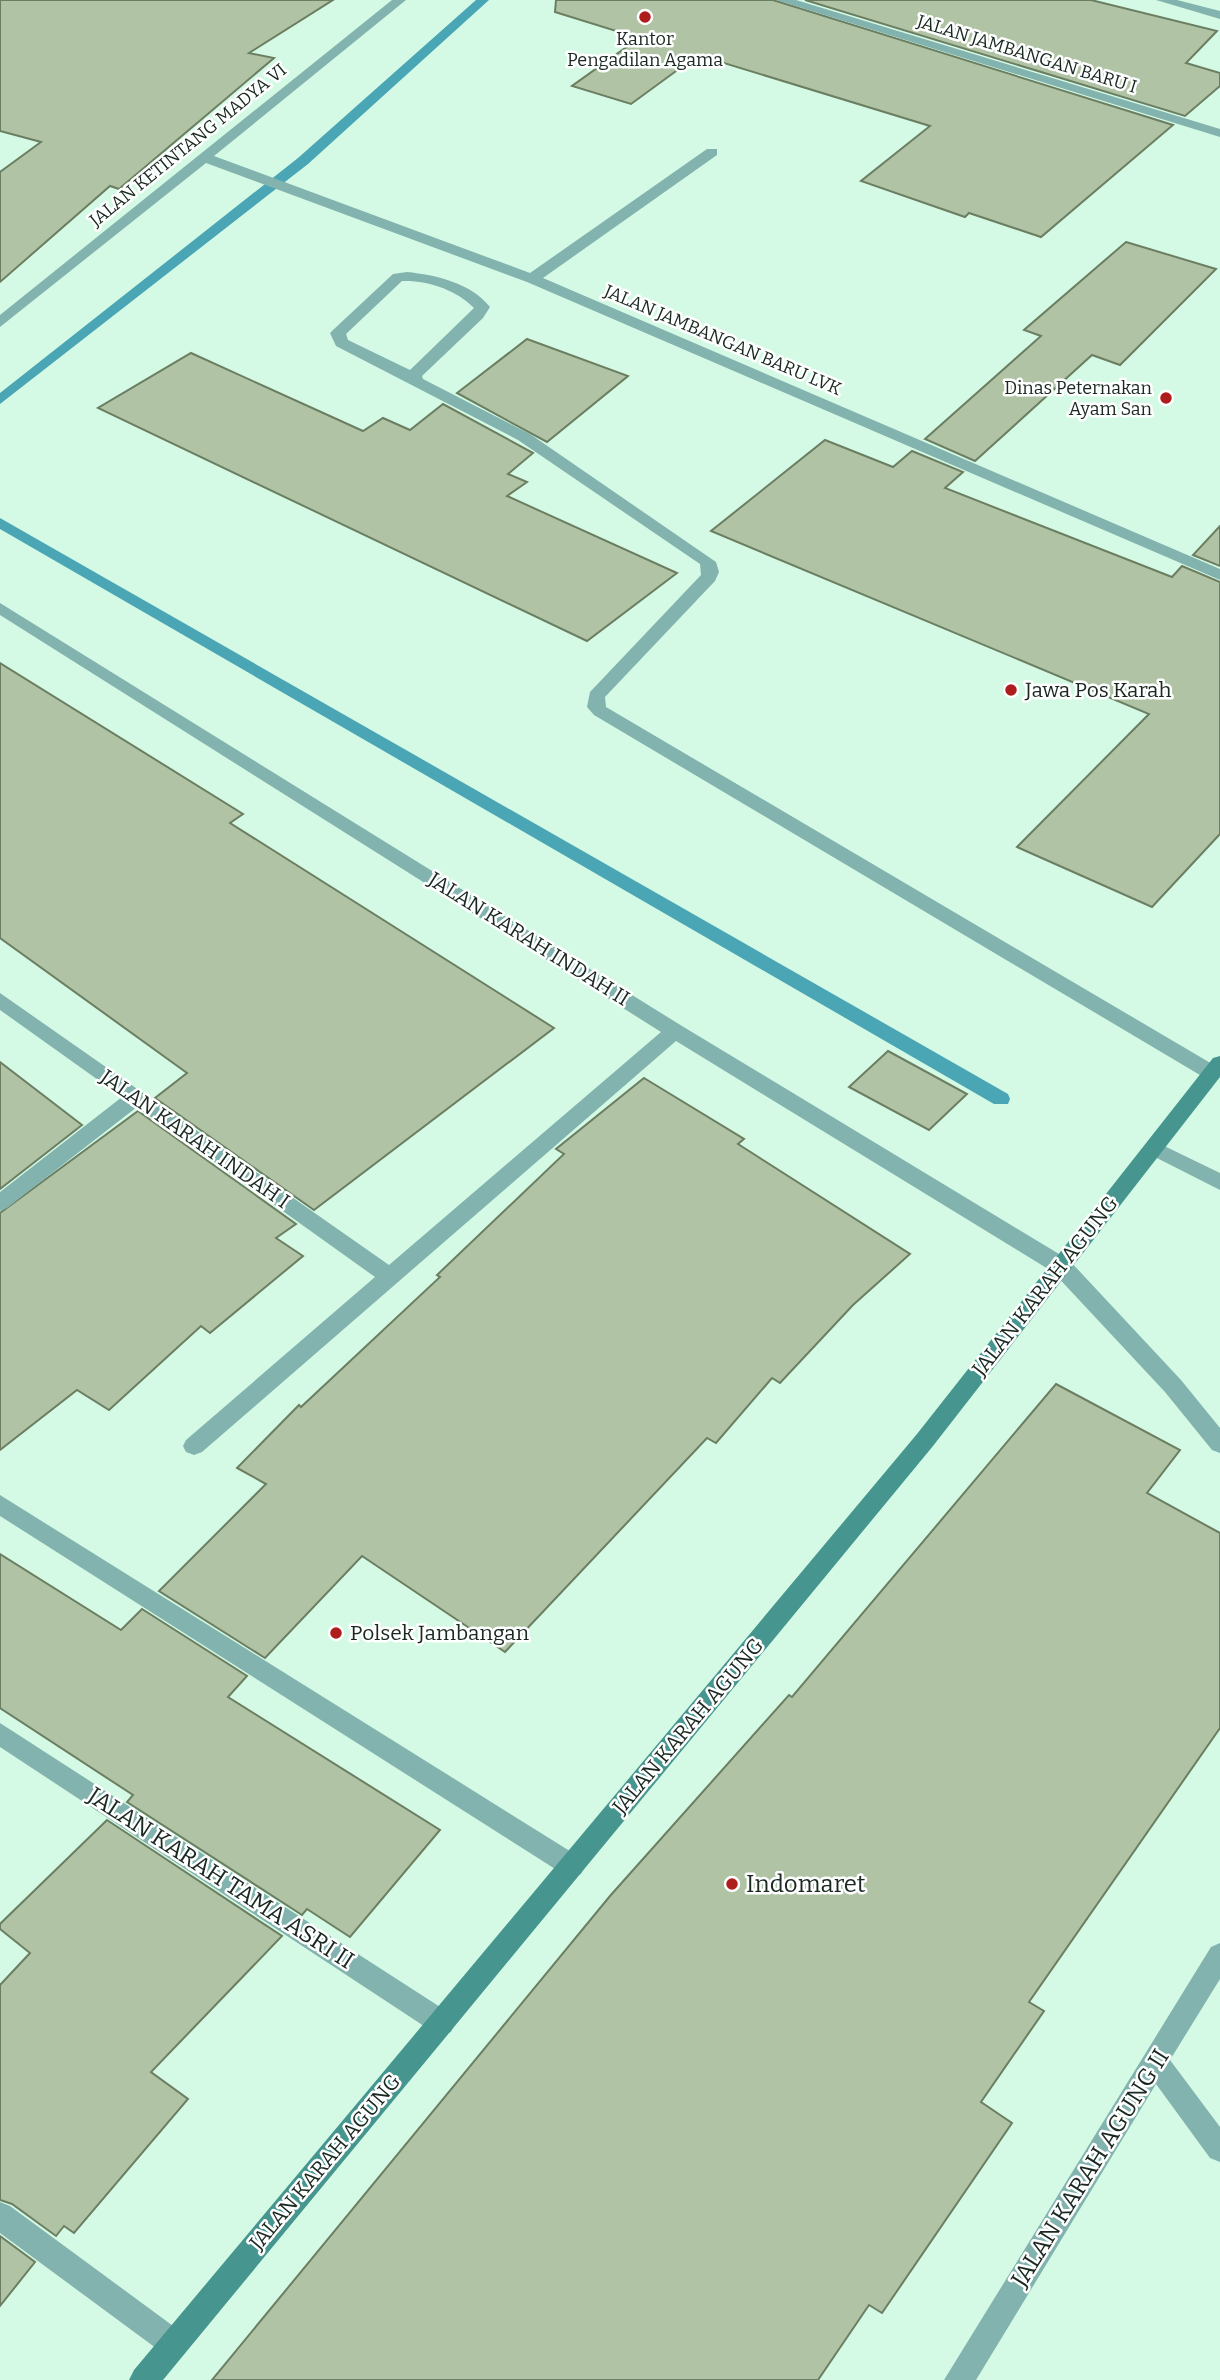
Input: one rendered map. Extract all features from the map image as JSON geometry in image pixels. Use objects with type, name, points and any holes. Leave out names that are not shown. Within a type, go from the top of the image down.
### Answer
[{"type":"street","name":"JALAN KETINTANG MADYA VI","points":[[0,322],[400,0]]},
{"type":"street","name":"JALAN JAMBANGAN BARU I","points":[[782,0],[1220,134]]},
{"type":"street","points":[[1162,0],[1220,15]]},
{"type":"street","points":[[533,279],[712,152]]},
{"type":"street","name":"JALAN JAMBANGAN BARU LVK","points":[[203,157],[533,279],[1220,576]]},
{"type":"street","points":[[414,378],[478,315],[482,307],[465,294],[422,276],[410,275],[398,277],[338,333],[341,343],[414,378],[426,388],[524,437],[708,562],[711,572],[709,578],[596,696],[596,707],[600,711],[1216,1068]]},
{"type":"street","name":"JALAN KARAH INDAH II","points":[[0,608],[675,1031],[1060,1266],[1173,1386],[1220,1444]]},
{"type":"street","name":"JALAN KARAH INDAH I","points":[[0,1000],[390,1277]]},
{"type":"street","points":[[194,1446],[675,1031]]},
{"type":"street","name":"JALAN KARAH AGUNG","points":[[144,2380],[925,1440],[1216,1068]]},
{"type":"street","points":[[0,1203],[136,1097]]},
{"type":"street","points":[[1154,1148],[1220,1182]]},
{"type":"street","points":[[0,1504],[572,1866]]},
{"type":"street","name":"JALAN KARAH TAMA ASRI II","points":[[0,1734],[442,2023]]},
{"type":"street","name":"JALAN KARAH AGUNG II","points":[[959,2380],[1220,1955]]},
{"type":"street","points":[[1156,2063],[1220,2150]]},
{"type":"street","points":[[0,2216],[174,2343]]},
{"type":"building","points":[[0,0],[333,0],[249,53],[274,58],[119,189],[110,186],[0,282],[0,172],[41,142],[0,131]]},
{"type":"building","points":[[556,0],[773,0],[1173,125],[1041,237],[969,213],[965,217],[861,181],[930,126],[698,55],[631,104],[572,86],[639,38],[555,12]]},
{"type":"building","points":[[805,0],[1091,0],[1217,31],[1186,63],[1220,73],[1220,86],[1185,116]]},
{"type":"building","points":[[1126,242],[1216,269],[1120,365],[1092,355],[975,461],[925,439],[1041,336],[1024,330]]},
{"type":"building","points":[[527,339],[628,376],[547,442],[457,393]]},
{"type":"building","points":[[191,353],[363,431],[383,418],[410,430],[443,404],[533,453],[508,474],[527,482],[507,496],[677,573],[587,641],[98,408]]},
{"type":"building","points":[[825,440],[893,467],[912,451],[963,472],[945,488],[1172,577],[1182,566],[1220,582],[1220,834],[1152,907],[1017,847],[1149,714],[711,531]]},
{"type":"building","points":[[1220,526],[1220,566],[1193,555]]},
{"type":"building","points":[[0,663],[243,814],[230,823],[554,1028],[314,1210],[155,1098],[187,1073],[0,938]]},
{"type":"building","points":[[888,1051],[967,1094],[929,1130],[849,1087]]},
{"type":"building","points":[[0,1062],[82,1125],[0,1189]]},
{"type":"building","points":[[644,1078],[744,1139],[738,1144],[910,1254],[853,1305],[780,1383],[772,1378],[716,1443],[707,1438],[505,1652],[362,1556],[265,1658],[159,1591],[266,1484],[237,1468],[299,1405],[301,1407],[440,1277],[437,1275],[564,1154],[556,1149]]},
{"type":"building","points":[[138,1111],[296,1224],[276,1238],[303,1256],[210,1333],[201,1326],[109,1410],[77,1390],[0,1450],[0,1213]]},
{"type":"building","points":[[1056,1384],[1180,1450],[1147,1493],[1220,1533],[1220,1728],[1029,2002],[1044,2011],[981,2102],[1012,2123],[882,2313],[869,2305],[818,2380],[212,2380],[610,1896],[789,1695],[792,1697]]},
{"type":"building","points":[[0,1554],[121,1630],[142,1609],[247,1676],[228,1697],[440,1830],[350,1937],[307,1909],[302,1915],[127,1802],[133,1795],[0,1708]]},
{"type":"building","points":[[107,1820],[282,1936],[151,2072],[188,2099],[74,2233],[64,2226],[56,2236],[12,2204],[0,2200],[0,1985],[30,1953],[0,1929],[0,1924]]},
{"type":"building","points":[[0,2236],[35,2262],[0,2306]]},
{"type":"waterway","points":[[0,400],[303,161],[483,0]]},
{"type":"waterway","points":[[0,523],[1001,1099]]},
{"type":"place","name":"Kantor Pengadilan Agama","points":[[645,17]]},
{"type":"place","name":"Dinas Peternakan Ayam San","points":[[1166,398]]},
{"type":"place","name":"Jawa Pos Karah","points":[[1011,690]]},
{"type":"place","name":"Polsek Jambangan","points":[[336,1633]]},
{"type":"place","name":"Indomaret","points":[[732,1884]]}]
